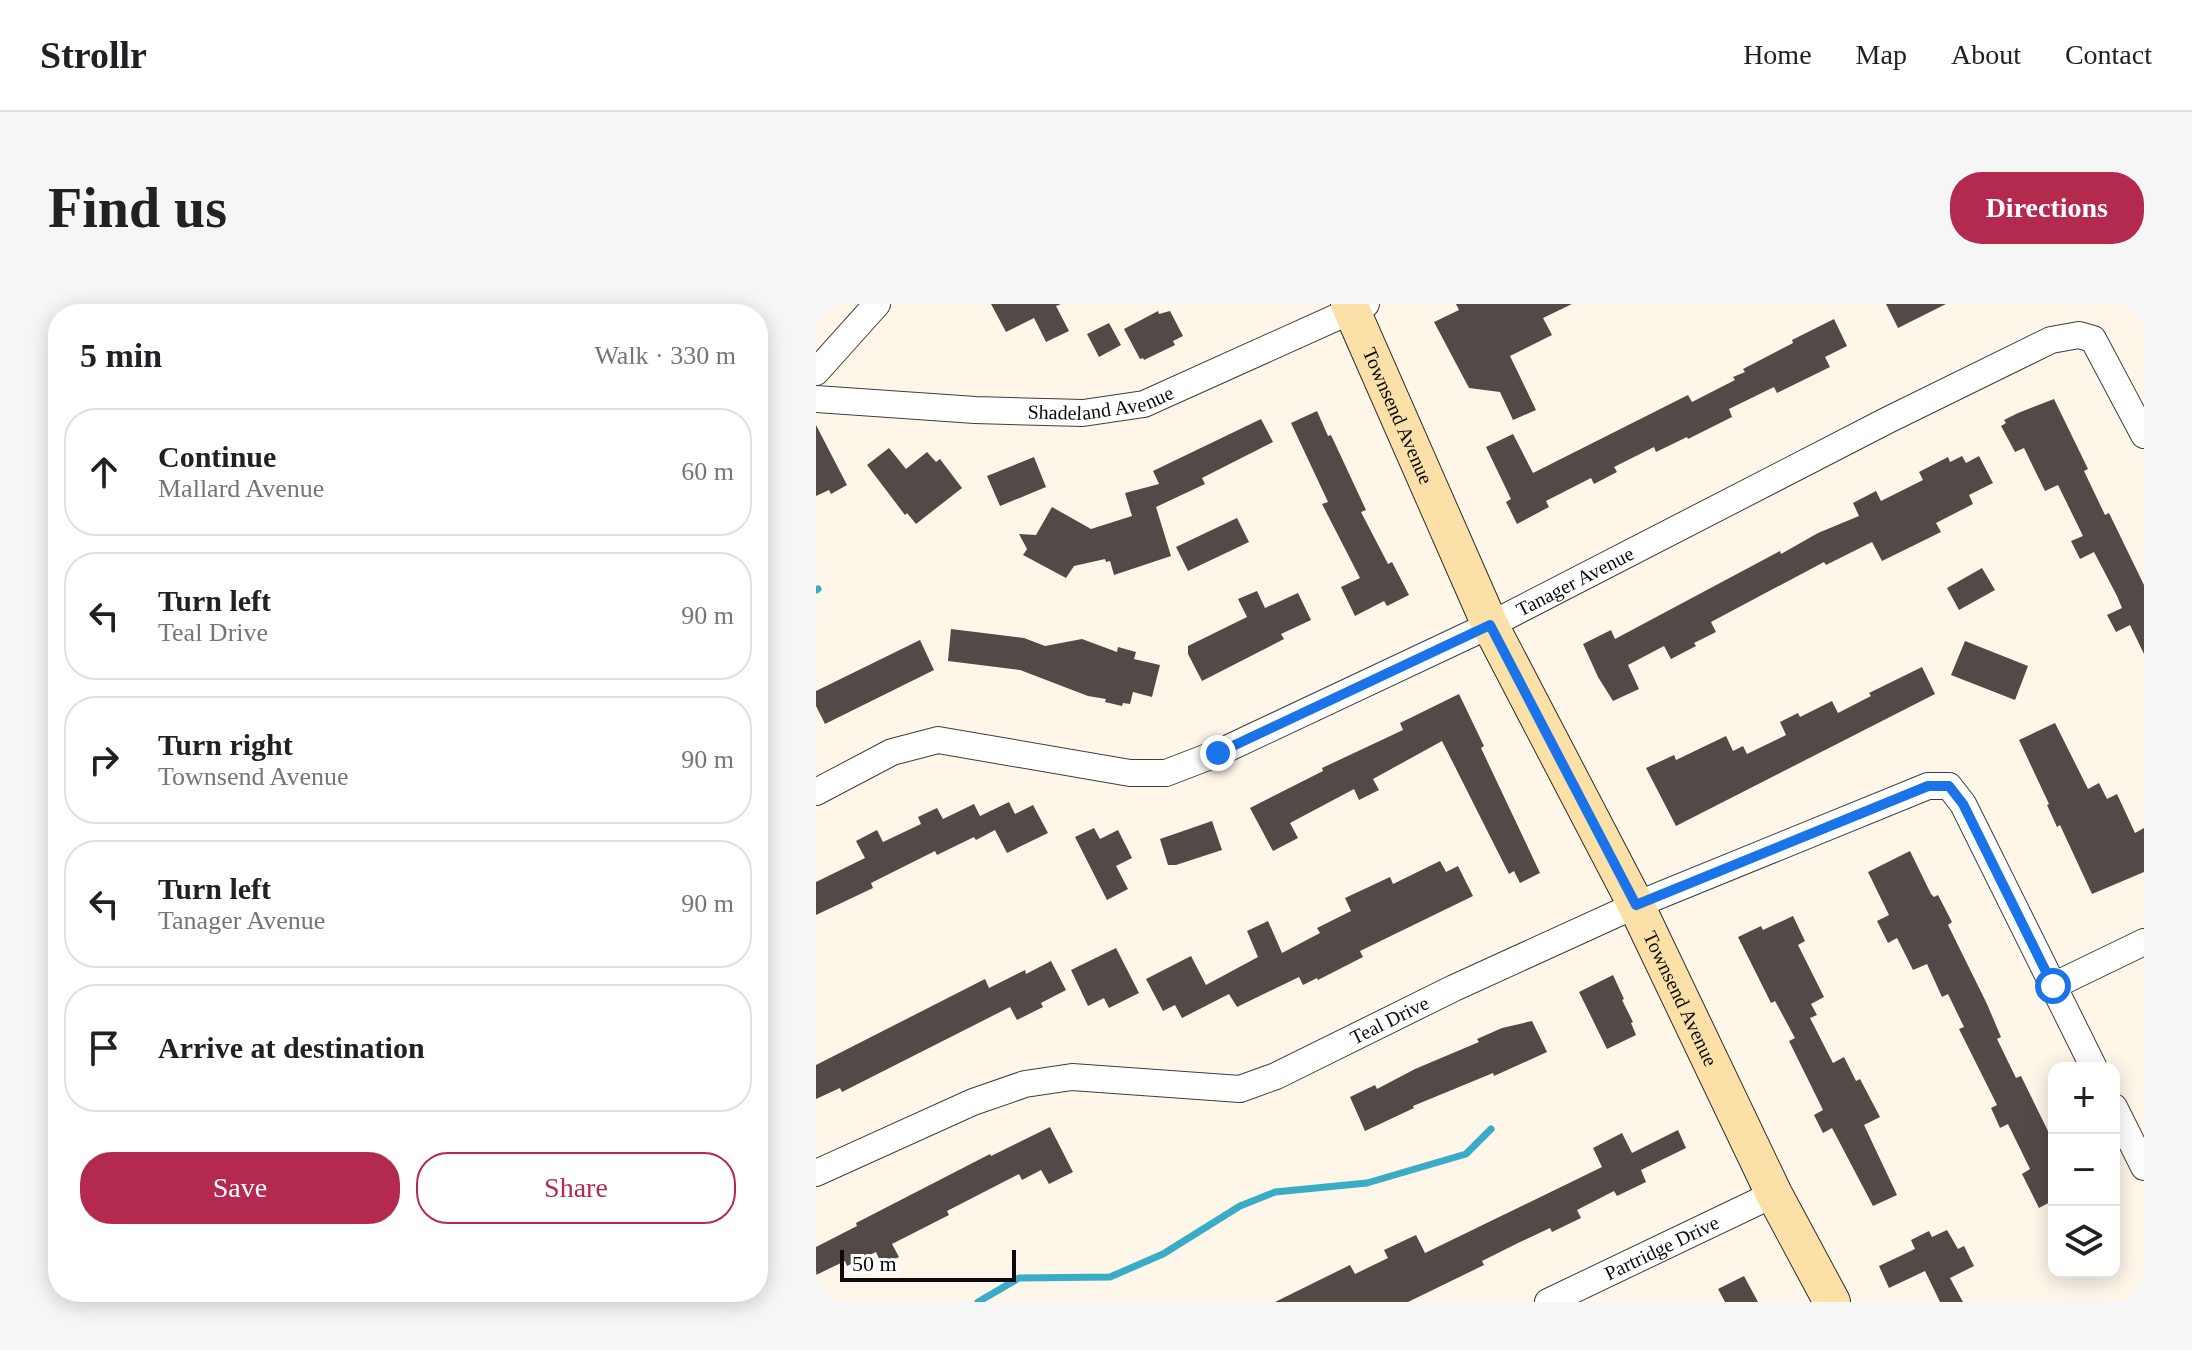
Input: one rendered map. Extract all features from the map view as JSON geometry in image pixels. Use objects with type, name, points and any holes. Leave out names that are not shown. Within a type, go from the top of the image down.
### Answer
[{"type":"street","points":[[816,372],[877,304]]},
{"type":"street","name":"Shadeland Avenue","points":[[816,399],[975,410],[1083,413],[1144,404],[1355,306]]},
{"type":"street","name":"Townsend Avenue","points":[[1355,306],[1490,625],[1636,905],[1774,1194],[1832,1302]]},
{"type":"street","name":"Tanager Avenue","points":[[816,792],[892,752],[938,740],[1130,773],[1166,773],[1218,753],[1490,625],[1888,420],[2051,340],[2079,335],[2093,339],[2144,435]]},
{"type":"street","name":"Teal Drive","points":[[816,1173],[973,1102],[1025,1084],[1072,1077],[1240,1089],[1276,1076],[1454,988],[1636,905],[1928,786],[1949,786],[1963,804],[2053,986]]},
{"type":"street","points":[[2091,1062],[2053,986],[2144,942]]},
{"type":"street","points":[[2120,1119],[2144,1167]]},
{"type":"street","name":"Partridge Drive","points":[[1548,1302],[1774,1194]]},
{"type":"building","points":[[991,304],[1061,304],[1056,306],[1069,331],[1046,342],[1034,318],[1006,332]]},
{"type":"building","points":[[1456,304],[1572,304],[1543,318],[1552,335],[1510,356],[1536,410],[1513,420],[1500,392],[1469,388],[1434,322],[1459,310]]},
{"type":"building","points":[[1886,304],[1946,304],[1898,328]]},
{"type":"building","points":[[1158,311],[1159,314],[1170,311],[1183,336],[1173,341],[1175,345],[1144,360],[1140,359],[1124,329]]},
{"type":"building","points":[[1834,319],[1847,346],[1825,357],[1830,367],[1777,393],[1774,387],[1729,409],[1732,417],[1656,452],[1654,447],[1614,467],[1617,472],[1594,484],[1591,478],[1546,501],[1549,507],[1517,524],[1506,502],[1511,499],[1486,447],[1513,434],[1533,473],[1688,395],[1692,402],[1735,380],[1733,377],[1745,372],[1743,369]]},
{"type":"building","points":[[1109,323],[1121,345],[1099,357],[1087,334]]},
{"type":"building","points":[[2054,399],[2088,469],[2084,471],[2105,515],[2109,513],[2144,585],[2144,654],[2130,625],[2116,632],[2107,615],[2122,608],[2094,552],[2080,559],[2071,541],[2083,536],[2058,485],[2045,491],[2024,448],[2015,452],[2001,426],[2006,423],[2004,420]]},
{"type":"building","points":[[1317,411],[1366,510],[1361,512],[1388,564],[1392,562],[1409,595],[1387,606],[1384,601],[1355,616],[1341,587],[1360,578],[1322,504],[1328,502],[1291,423]]},
{"type":"building","points":[[1261,419],[1273,442],[1202,478],[1205,484],[1156,507],[1171,556],[1114,575],[1110,561],[1106,562],[1105,559],[1074,566],[1066,578],[1023,555],[1027,549],[1019,534],[1036,535],[1052,507],[1091,529],[1132,516],[1125,493],[1159,484],[1153,471]]},
{"type":"building","points":[[816,425],[847,485],[831,494],[829,490],[816,496]]},
{"type":"building","points":[[889,448],[906,469],[927,452],[936,462],[940,459],[962,488],[916,524],[907,513],[905,515],[867,465]]},
{"type":"building","points":[[1962,456],[1966,463],[1979,456],[1993,483],[1969,495],[1973,504],[1936,523],[1941,532],[1882,561],[1872,542],[1826,565],[1824,562],[1711,622],[1716,632],[1694,643],[1696,646],[1671,659],[1664,646],[1628,665],[1639,689],[1613,701],[1583,644],[1611,630],[1615,639],[1780,551],[1781,554],[1818,533],[1859,516],[1853,503],[1876,491],[1881,501],[1923,480],[1919,472],[1948,457],[1950,462]]},
{"type":"building","points":[[1034,457],[1046,487],[1000,506],[987,476]]},
{"type":"building","points":[[1237,518],[1249,542],[1188,571],[1176,547]]},
{"type":"building","points":[[1982,568],[1995,590],[1959,610],[1947,588]]},
{"type":"building","points":[[1257,591],[1265,608],[1298,593],[1311,620],[1281,634],[1284,639],[1202,681],[1188,654],[1188,646],[1247,617],[1238,599]]},
{"type":"building","points":[[951,629],[1024,638],[1045,646],[1082,639],[1117,652],[1118,647],[1136,652],[1134,659],[1160,665],[1152,697],[1133,692],[1130,704],[1123,703],[1122,706],[1020,670],[948,661]]},
{"type":"building","points":[[920,640],[934,670],[825,724],[816,706],[816,691]]},
{"type":"building","points":[[1965,641],[2028,666],[2015,700],[1951,675]]},
{"type":"building","points":[[1922,667],[1935,694],[1676,826],[1646,768],[1674,755],[1676,760],[1726,736],[1733,751],[1743,746],[1747,754],[1786,735],[1780,722],[1798,713],[1800,717],[1832,701],[1838,713],[1871,696],[1869,693]]},
{"type":"building","points":[[1459,694],[1540,873],[1520,883],[1514,871],[1509,874],[1442,741],[1373,779],[1379,790],[1359,800],[1354,789],[1290,823],[1298,838],[1273,851],[1250,808],[1323,771],[1322,768],[1403,730],[1400,723]]},
{"type":"building","points":[[2055,723],[2088,789],[2099,783],[2107,799],[2117,794],[2135,833],[2144,828],[2144,872],[2092,894],[2060,825],[2057,827],[2019,740]]},
{"type":"building","points":[[1009,802],[1015,814],[1033,805],[1048,833],[1007,853],[995,830],[976,840],[974,837],[937,855],[935,851],[871,883],[873,888],[816,915],[816,882],[865,858],[856,841],[877,830],[883,842],[921,824],[918,817],[937,808],[943,819],[974,804],[980,816]]},
{"type":"building","points":[[1212,821],[1222,850],[1168,865],[1160,839]]},
{"type":"building","points":[[1094,828],[1100,839],[1118,830],[1132,858],[1116,866],[1128,889],[1107,900],[1075,837]]},
{"type":"building","points":[[1910,851],[1931,894],[1934,897],[1938,895],[1952,922],[1948,925],[1987,1004],[2001,1037],[1997,1039],[2016,1078],[2021,1076],[2048,1131],[2048,1203],[2039,1208],[2022,1174],[2030,1169],[2008,1124],[2000,1128],[1991,1108],[1997,1105],[1959,1029],[1964,1027],[1948,994],[1942,997],[1927,964],[1913,970],[1897,938],[1888,943],[1877,921],[1889,915],[1868,872]]},
{"type":"building","points":[[1440,861],[1446,872],[1458,866],[1473,896],[1360,951],[1363,957],[1318,980],[1303,985],[1299,977],[1237,1007],[1229,994],[1182,1018],[1175,1005],[1163,1011],[1146,979],[1191,956],[1206,985],[1258,957],[1247,931],[1268,921],[1282,953],[1320,933],[1317,928],[1351,911],[1345,898],[1390,877],[1393,884]]},
{"type":"building","points":[[1793,916],[1805,941],[1798,945],[1824,997],[1811,1004],[1817,1015],[1810,1018],[1833,1063],[1844,1057],[1856,1081],[1860,1079],[1880,1117],[1864,1125],[1897,1195],[1873,1206],[1832,1128],[1823,1133],[1814,1115],[1823,1110],[1789,1041],[1795,1038],[1775,1001],[1771,1003],[1738,937]]},
{"type":"building","points":[[1116,948],[1139,993],[1109,1008],[1104,998],[1088,1006],[1071,970]]},
{"type":"building","points":[[1051,961],[1066,990],[1041,1003],[1043,1007],[1017,1020],[1010,1007],[842,1092],[840,1088],[816,1099],[816,1065],[985,979],[989,988]]},
{"type":"building","points":[[1613,975],[1636,1035],[1607,1049],[1579,992]]},
{"type":"building","points":[[1532,1021],[1547,1052],[1494,1076],[1493,1073],[1413,1106],[1365,1131],[1350,1097],[1375,1085],[1377,1089],[1479,1042],[1477,1039],[1502,1028]]},
{"type":"building","points":[[1050,1127],[1073,1172],[1049,1184],[1041,1170],[1022,1180],[1019,1174],[892,1244],[899,1257],[882,1265],[876,1252],[847,1266],[845,1261],[816,1275],[816,1247],[990,1154]]},
{"type":"building","points":[[1678,1130],[1686,1148],[1641,1170],[1646,1182],[1617,1196],[1614,1191],[1577,1210],[1581,1218],[1552,1232],[1550,1228],[1520,1242],[1482,1261],[1484,1265],[1408,1302],[1275,1302],[1350,1265],[1355,1274],[1388,1258],[1384,1250],[1416,1235],[1425,1253],[1602,1167],[1593,1148],[1622,1133],[1632,1153]]},
{"type":"building","points":[[1947,1230],[1958,1249],[1964,1246],[1974,1266],[1950,1278],[1963,1302],[1940,1302],[1925,1271],[1889,1288],[1879,1266],[1915,1249],[1911,1240],[1929,1231],[1932,1237]]},
{"type":"building","points":[[1744,1276],[1758,1302],[1725,1302],[1718,1289]]},
{"type":"waterway","points":[[978,1302],[1019,1278],[1110,1277],[1163,1254],[1240,1206],[1275,1192],[1367,1183],[1466,1154],[1491,1129]]},
{"type":"route","points":[[1218,753],[1490,625],[1636,905],[1928,786],[1949,786],[1963,804],[2053,986]]}]
